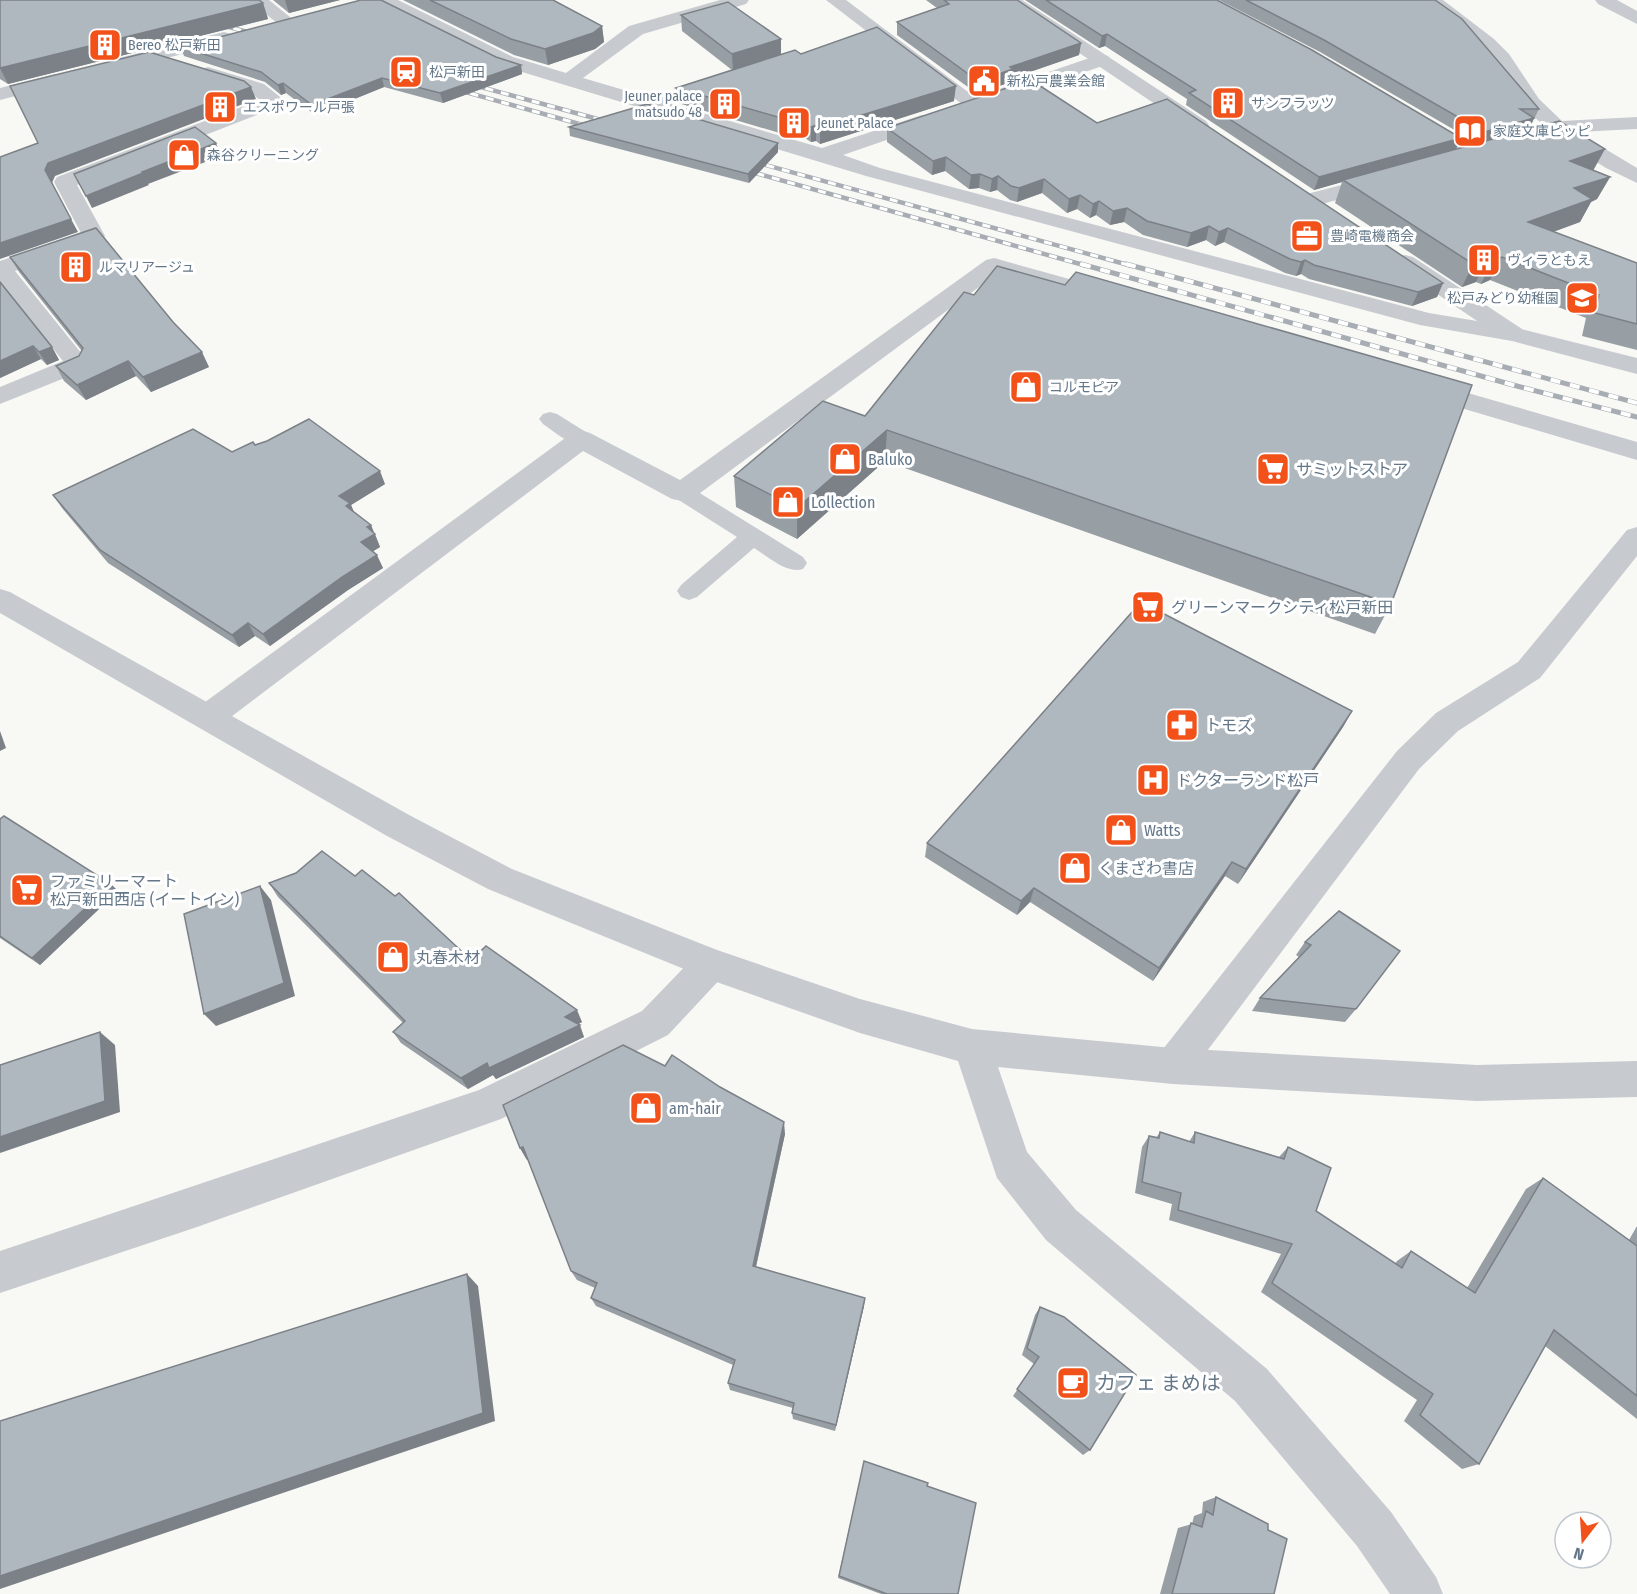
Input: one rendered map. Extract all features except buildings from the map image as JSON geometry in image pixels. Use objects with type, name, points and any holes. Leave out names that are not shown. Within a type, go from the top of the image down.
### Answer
[{"type":"street","points":[[257,0],[287,22]]},
{"type":"street","points":[[384,0],[506,61],[873,172],[1417,317],[1513,334],[1637,366]]},
{"type":"street","points":[[568,80],[636,30],[740,0]]},
{"type":"street","points":[[835,0],[974,104]]},
{"type":"street","points":[[1010,0],[1216,136]]},
{"type":"street","points":[[1431,0],[1457,18],[1501,57],[1520,88],[1545,118],[1576,141],[1637,177]]},
{"type":"street","points":[[1604,0],[1637,19]]},
{"type":"street","points":[[267,28],[308,17]]},
{"type":"street","points":[[93,70],[234,36]]},
{"type":"street","points":[[0,396],[78,364],[1,268],[93,236],[65,182],[275,101],[257,88],[153,56]]},
{"type":"street","points":[[822,155],[1101,60]]},
{"type":"street","points":[[0,94],[73,76]]},
{"type":"street","points":[[1456,160],[1551,134],[1559,127],[1637,123]]},
{"type":"street","points":[[1311,200],[1400,176]]},
{"type":"street","points":[[1292,187],[1331,213]]},
{"type":"street","points":[[1388,251],[1513,334]]},
{"type":"street","points":[[208,717],[581,439],[682,492],[994,265],[1131,304]]},
{"type":"street","points":[[1402,381],[1637,451]]},
{"type":"street","points":[[1173,1066],[1408,760],[1447,723],[1529,670],[1637,537]]},
{"type":"street","points":[[0,600],[399,826],[500,879],[711,964],[860,1016],[972,1047],[1173,1066],[1477,1083],[1637,1079]]},
{"type":"street","points":[[0,1272],[197,1207],[487,1106],[655,1023],[711,964]]},
{"type":"street","points":[[972,1047],[1011,1164],[1061,1225],[1251,1384],[1374,1529],[1419,1594]]},
{"type":"lane","points":[[856,39],[878,32]]},
{"type":"lane","points":[[649,104],[725,80]]},
{"type":"lane","points":[[1416,118],[1478,154]]},
{"type":"lane","points":[[550,419],[581,439]]},
{"type":"lane","points":[[682,492],[795,563]]},
{"type":"lane","points":[[689,591],[752,537]]},
{"type":"railway","points":[[218,24],[258,35]]},
{"type":"railway","points":[[470,84],[612,123]]},
{"type":"railway","points":[[455,89],[597,129]]},
{"type":"railway","points":[[751,161],[1132,266]]},
{"type":"railway","points":[[741,169],[1087,266]]},
{"type":"railway","points":[[1081,264],[1513,385],[1637,417]]},
{"type":"railway","points":[[1126,264],[1637,403]]},
{"type":"place","name":"Bereo 松戸新田","points":[[105,45]]},
{"type":"place","name":"松戸新田","points":[[406,72]]},
{"type":"place","name":"新松戸農業会館","points":[[984,81]]},
{"type":"place","name":"サンフラッツ","points":[[1228,103]]},
{"type":"place","name":"Jeuner palace matsudo 48","points":[[725,104]]},
{"type":"place","name":"エスポワール戸張","points":[[220,107]]},
{"type":"place","name":"Jeunet Palace","points":[[794,123]]},
{"type":"place","name":"家庭文庫ピッピ","points":[[1470,131]]},
{"type":"place","name":"森谷クリーニング","points":[[184,155]]},
{"type":"place","name":"豊崎電機商会","points":[[1307,236]]},
{"type":"place","name":"ヴィラともえ","points":[[1484,260]]},
{"type":"place","name":"ルマリアージュ","points":[[76,267]]},
{"type":"place","name":"松戸みどり幼稚園","points":[[1582,298]]},
{"type":"place","name":"コルモピア","points":[[1026,387]]},
{"type":"place","name":"Baluko","points":[[845,459]]},
{"type":"place","name":"サミットストア","points":[[1273,469]]},
{"type":"place","name":"Lollection","points":[[788,502]]},
{"type":"place","name":"グリーンマークシティ松戸新田","points":[[1148,607]]},
{"type":"place","name":"トモズ","points":[[1182,725]]},
{"type":"place","name":"ドクターランド松戸","points":[[1153,780]]},
{"type":"place","name":"Watts","points":[[1121,830]]},
{"type":"place","name":"くまざわ書店","points":[[1075,868]]},
{"type":"place","name":"ファミリーマート 松戸新田西店 (イートイン)","points":[[27,890]]},
{"type":"place","name":"丸春木材","points":[[393,957]]},
{"type":"place","name":"am-hair","points":[[646,1108]]},
{"type":"place","name":"カフェ まめは","points":[[1073,1383]]}]
